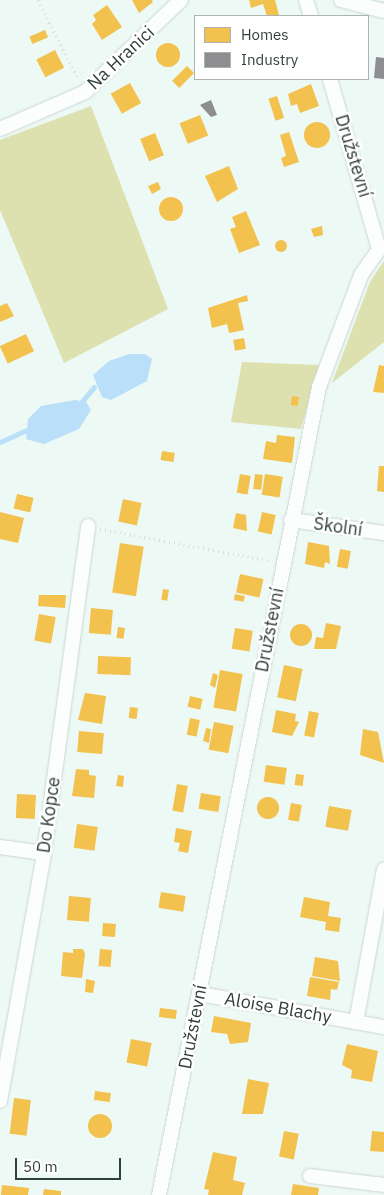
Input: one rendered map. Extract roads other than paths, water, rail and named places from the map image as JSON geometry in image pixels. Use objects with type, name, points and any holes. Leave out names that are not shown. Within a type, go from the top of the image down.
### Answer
[{"type":"street","name":"Na Hranici","points":[[0,129],[85,92],[181,0]]},
{"type":"street","points":[[306,0],[311,15]]},
{"type":"street","points":[[340,0],[384,11]]},
{"type":"street","name":"Družstevní","points":[[159,1195],[200,994],[291,520],[319,388],[361,275],[381,249],[330,80]]},
{"type":"street","name":"Školní","points":[[291,520],[384,533]]},
{"type":"street","name":"Do Kopce","points":[[0,1101],[44,853],[88,526]]},
{"type":"street","points":[[0,847],[44,853]]},
{"type":"street","name":"Aloise Blachy","points":[[356,1022],[384,870]]},
{"type":"street","name":"Aloise Blachy","points":[[200,994],[384,1027]]},
{"type":"street","points":[[310,1176],[384,1185]]},
{"type":"water","points":[[129,354],[145,354],[152,359],[147,381],[111,400],[102,397],[93,375],[109,361]]},
{"type":"water","points":[[75,400],[86,402],[91,410],[79,429],[44,444],[26,439],[28,419],[41,406]]},
{"type":"waterway","points":[[79,405],[94,387]]},
{"type":"waterway","points":[[0,442],[27,430]]}]
